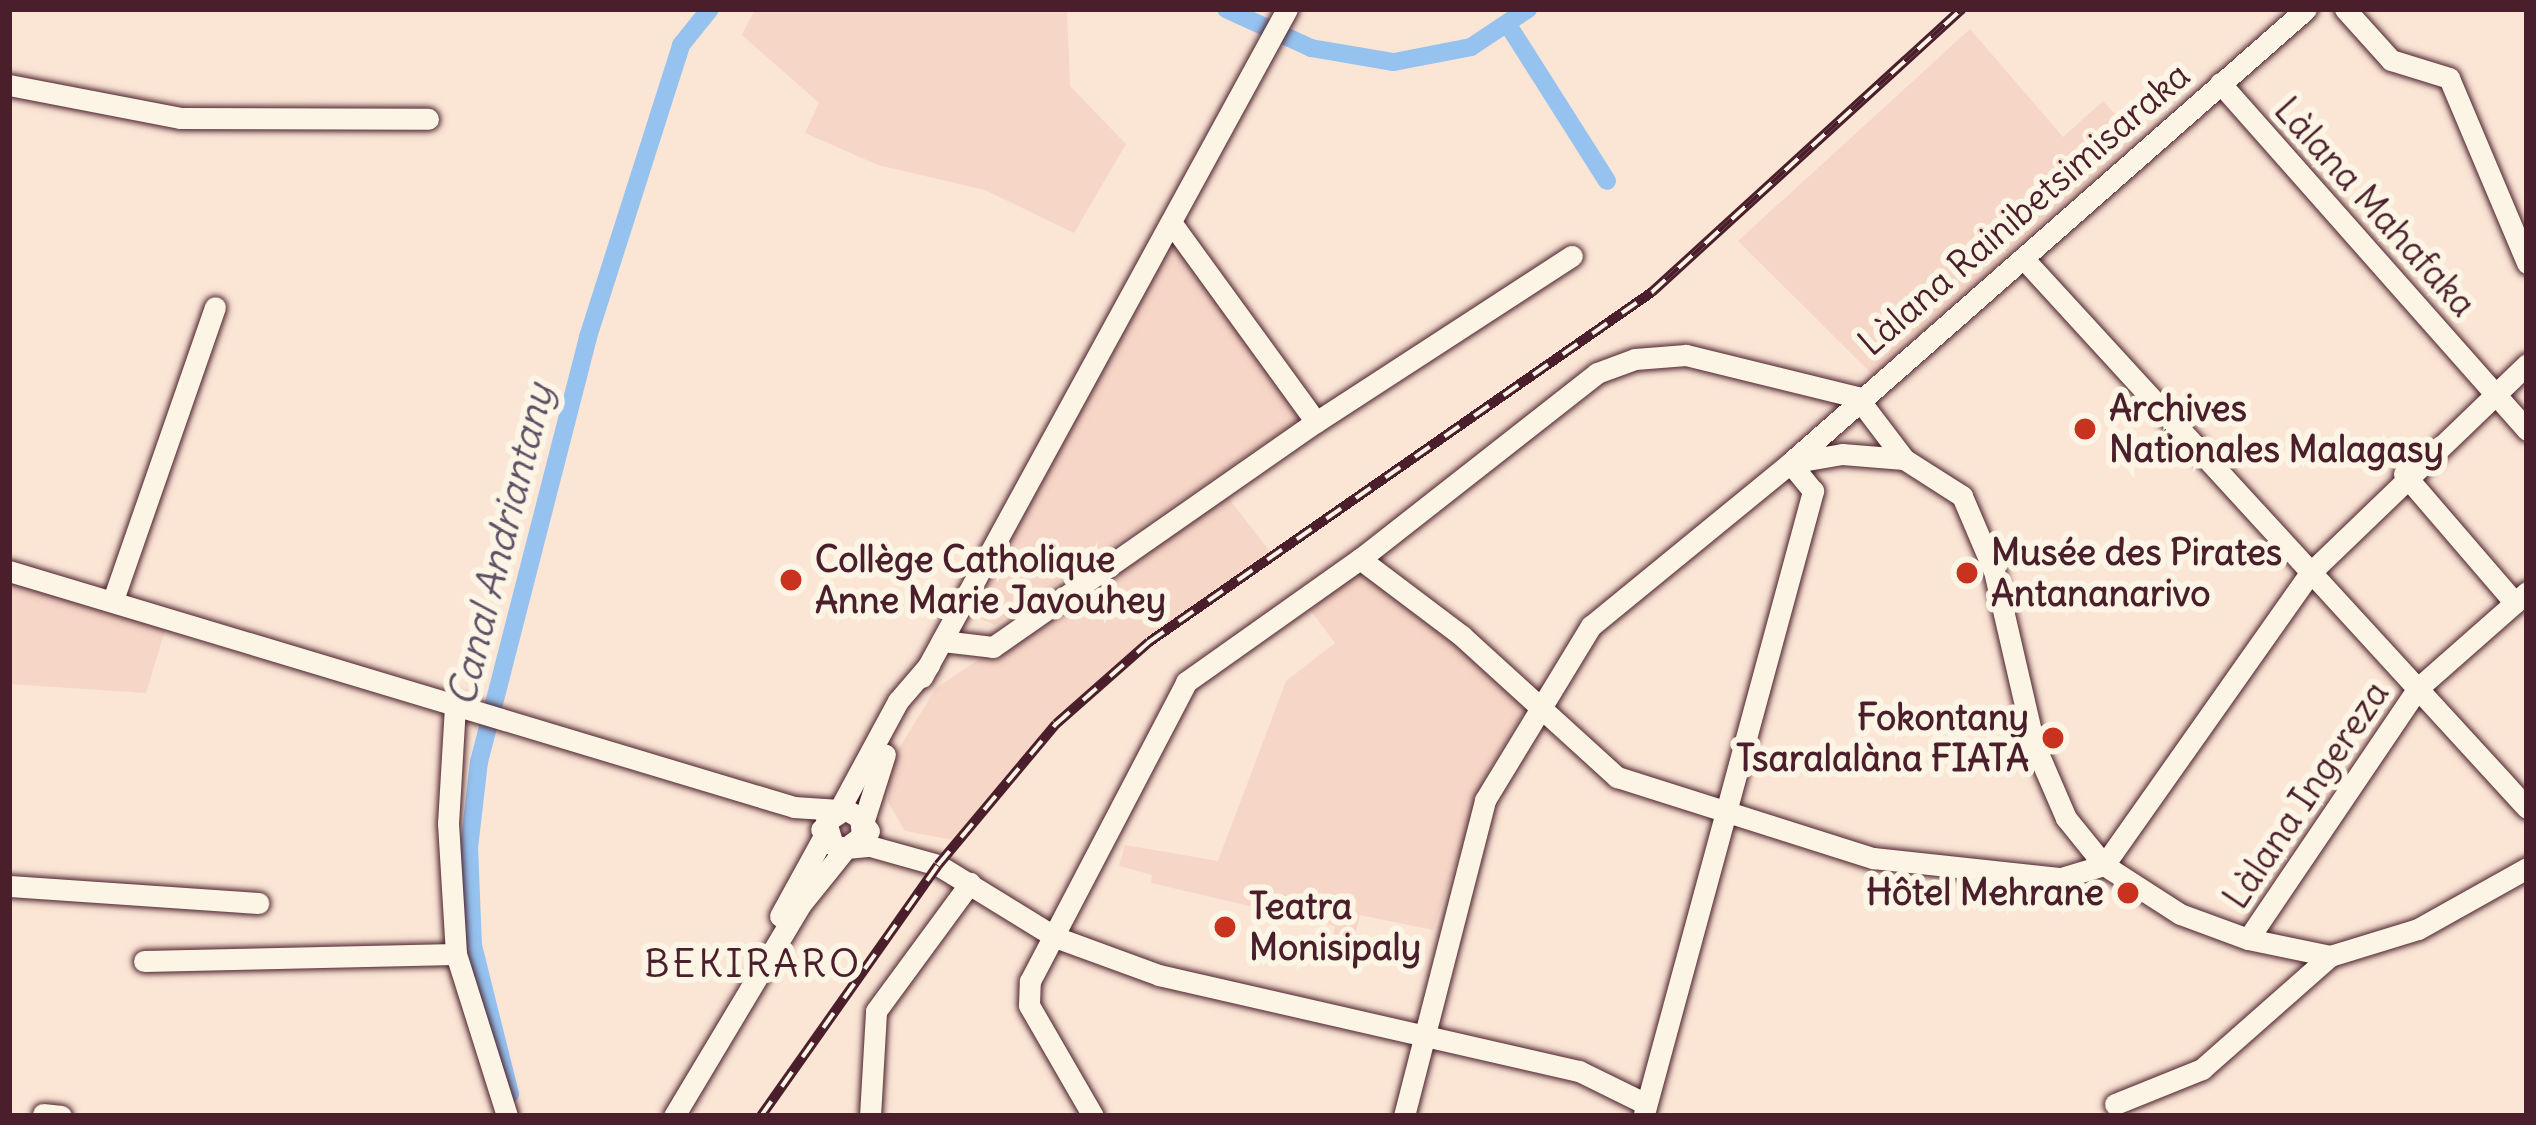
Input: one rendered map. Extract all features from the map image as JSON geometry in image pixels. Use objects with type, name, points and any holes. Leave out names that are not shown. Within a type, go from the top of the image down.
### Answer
[{"type":"street","points":[[742,998],[846,848],[858,842],[929,665],[1287,9]]},
{"type":"street","name":"Làlana Rainibetsimisaraka","points":[[1404,1116],[1481,810],[1539,705],[1591,626],[1790,463],[1857,397],[2306,9]]},
{"type":"street","points":[[2344,9],[2391,60],[2449,78],[2527,263]]},
{"type":"street","name":"Làlana Mahafaka","points":[[2220,83],[2527,430]]},
{"type":"street","points":[[9,85],[179,118],[428,119]]},
{"type":"street","points":[[1172,224],[1316,422]]},
{"type":"street","points":[[942,641],[993,647],[1316,422],[1572,256]]},
{"type":"street","points":[[2023,258],[2527,808]]},
{"type":"street","points":[[113,600],[215,308]]},
{"type":"street","points":[[1093,1116],[1029,1006],[1030,981],[1186,682],[1360,560],[1597,374],[1635,359],[1687,355],[1857,397],[1904,459],[1962,496],[1994,571],[2033,744],[2066,818],[2104,866],[2180,914],[2248,939],[2330,956]]},
{"type":"street","points":[[1360,560],[1539,705],[1617,777],[1907,863],[2061,878],[2104,866],[2309,574],[2404,475],[2527,364]]},
{"type":"street","points":[[9,571],[794,807],[839,810],[894,851],[970,883],[1055,937],[1159,975],[1425,1032],[1579,1071],[1643,1109],[1729,812],[1813,491],[1790,463],[1843,454],[1904,459]]},
{"type":"street","points":[[2404,475],[2521,597]]},
{"type":"street","name":"Làlana Ingereza","points":[[2248,939],[2417,689],[2521,597]]},
{"type":"street","points":[[674,1116],[742,998],[898,701],[929,665]]},
{"type":"street","points":[[455,706],[448,823],[456,954],[507,1116]]},
{"type":"street","points":[[794,807],[846,848],[894,851]]},
{"type":"street","points":[[2115,1104],[2202,1069],[2330,956],[2418,929],[2527,868]]},
{"type":"street","points":[[870,1116],[877,1011],[970,883]]},
{"type":"street","points":[[9,886],[258,903]]},
{"type":"street","points":[[144,961],[456,954]]},
{"type":"shaded area","points":[[755,9],[1067,9],[1070,86],[1126,144],[1074,233],[985,190],[878,165],[805,133],[819,103],[742,35]]},
{"type":"shaded area","points":[[1970,29],[2063,137],[2103,101],[2137,139],[1873,375],[1738,241]]},
{"type":"shaded area","points":[[1173,243],[1305,416],[995,625],[970,615]]},
{"type":"shaded area","points":[[1226,495],[1271,553],[1149,642],[1056,724],[958,841],[905,831],[888,802],[890,763],[936,688]]},
{"type":"shaded area","points":[[1361,564],[1531,700],[1486,775],[1433,930],[1360,915],[1355,936],[1342,946],[1332,944],[1335,926],[1151,883],[1152,875],[1119,866],[1125,845],[1218,861],[1286,681],[1335,643],[1311,611]]},
{"type":"shaded area","points":[[9,576],[167,624],[146,693],[9,684]]},
{"type":"waterway","name":"Canal Andriantany","points":[[510,1094],[473,946],[469,848],[479,762],[588,337],[681,45],[710,9]]},
{"type":"waterway","name":"Canal Andriantany","points":[[1226,9],[1311,48],[1394,62],[1471,47],[1528,9]]},
{"type":"waterway","name":"Canal Andriantany","points":[[1510,28],[1607,181]]},
{"type":"railway","points":[[761,1116],[938,865],[1056,724],[1149,642],[1652,292],[1962,9]]},
{"type":"place","name":"Archives Nationales Malagasy","points":[[2085,429]]},
{"type":"place","name":"Musée des Pirates Antananarivo","points":[[1967,573]]},
{"type":"place","name":"Collège Catholique Anne Marie Javouhey","points":[[791,580]]},
{"type":"place","name":"Fokontany Tsaralalàna FIATA","points":[[2053,738]]},
{"type":"place","name":"Hôtel Mehrane","points":[[2128,893]]},
{"type":"place","name":"Teatra Monisipaly","points":[[1225,927]]},
{"type":"district","name":"BEKIRARO","points":[[753,964]]}]
